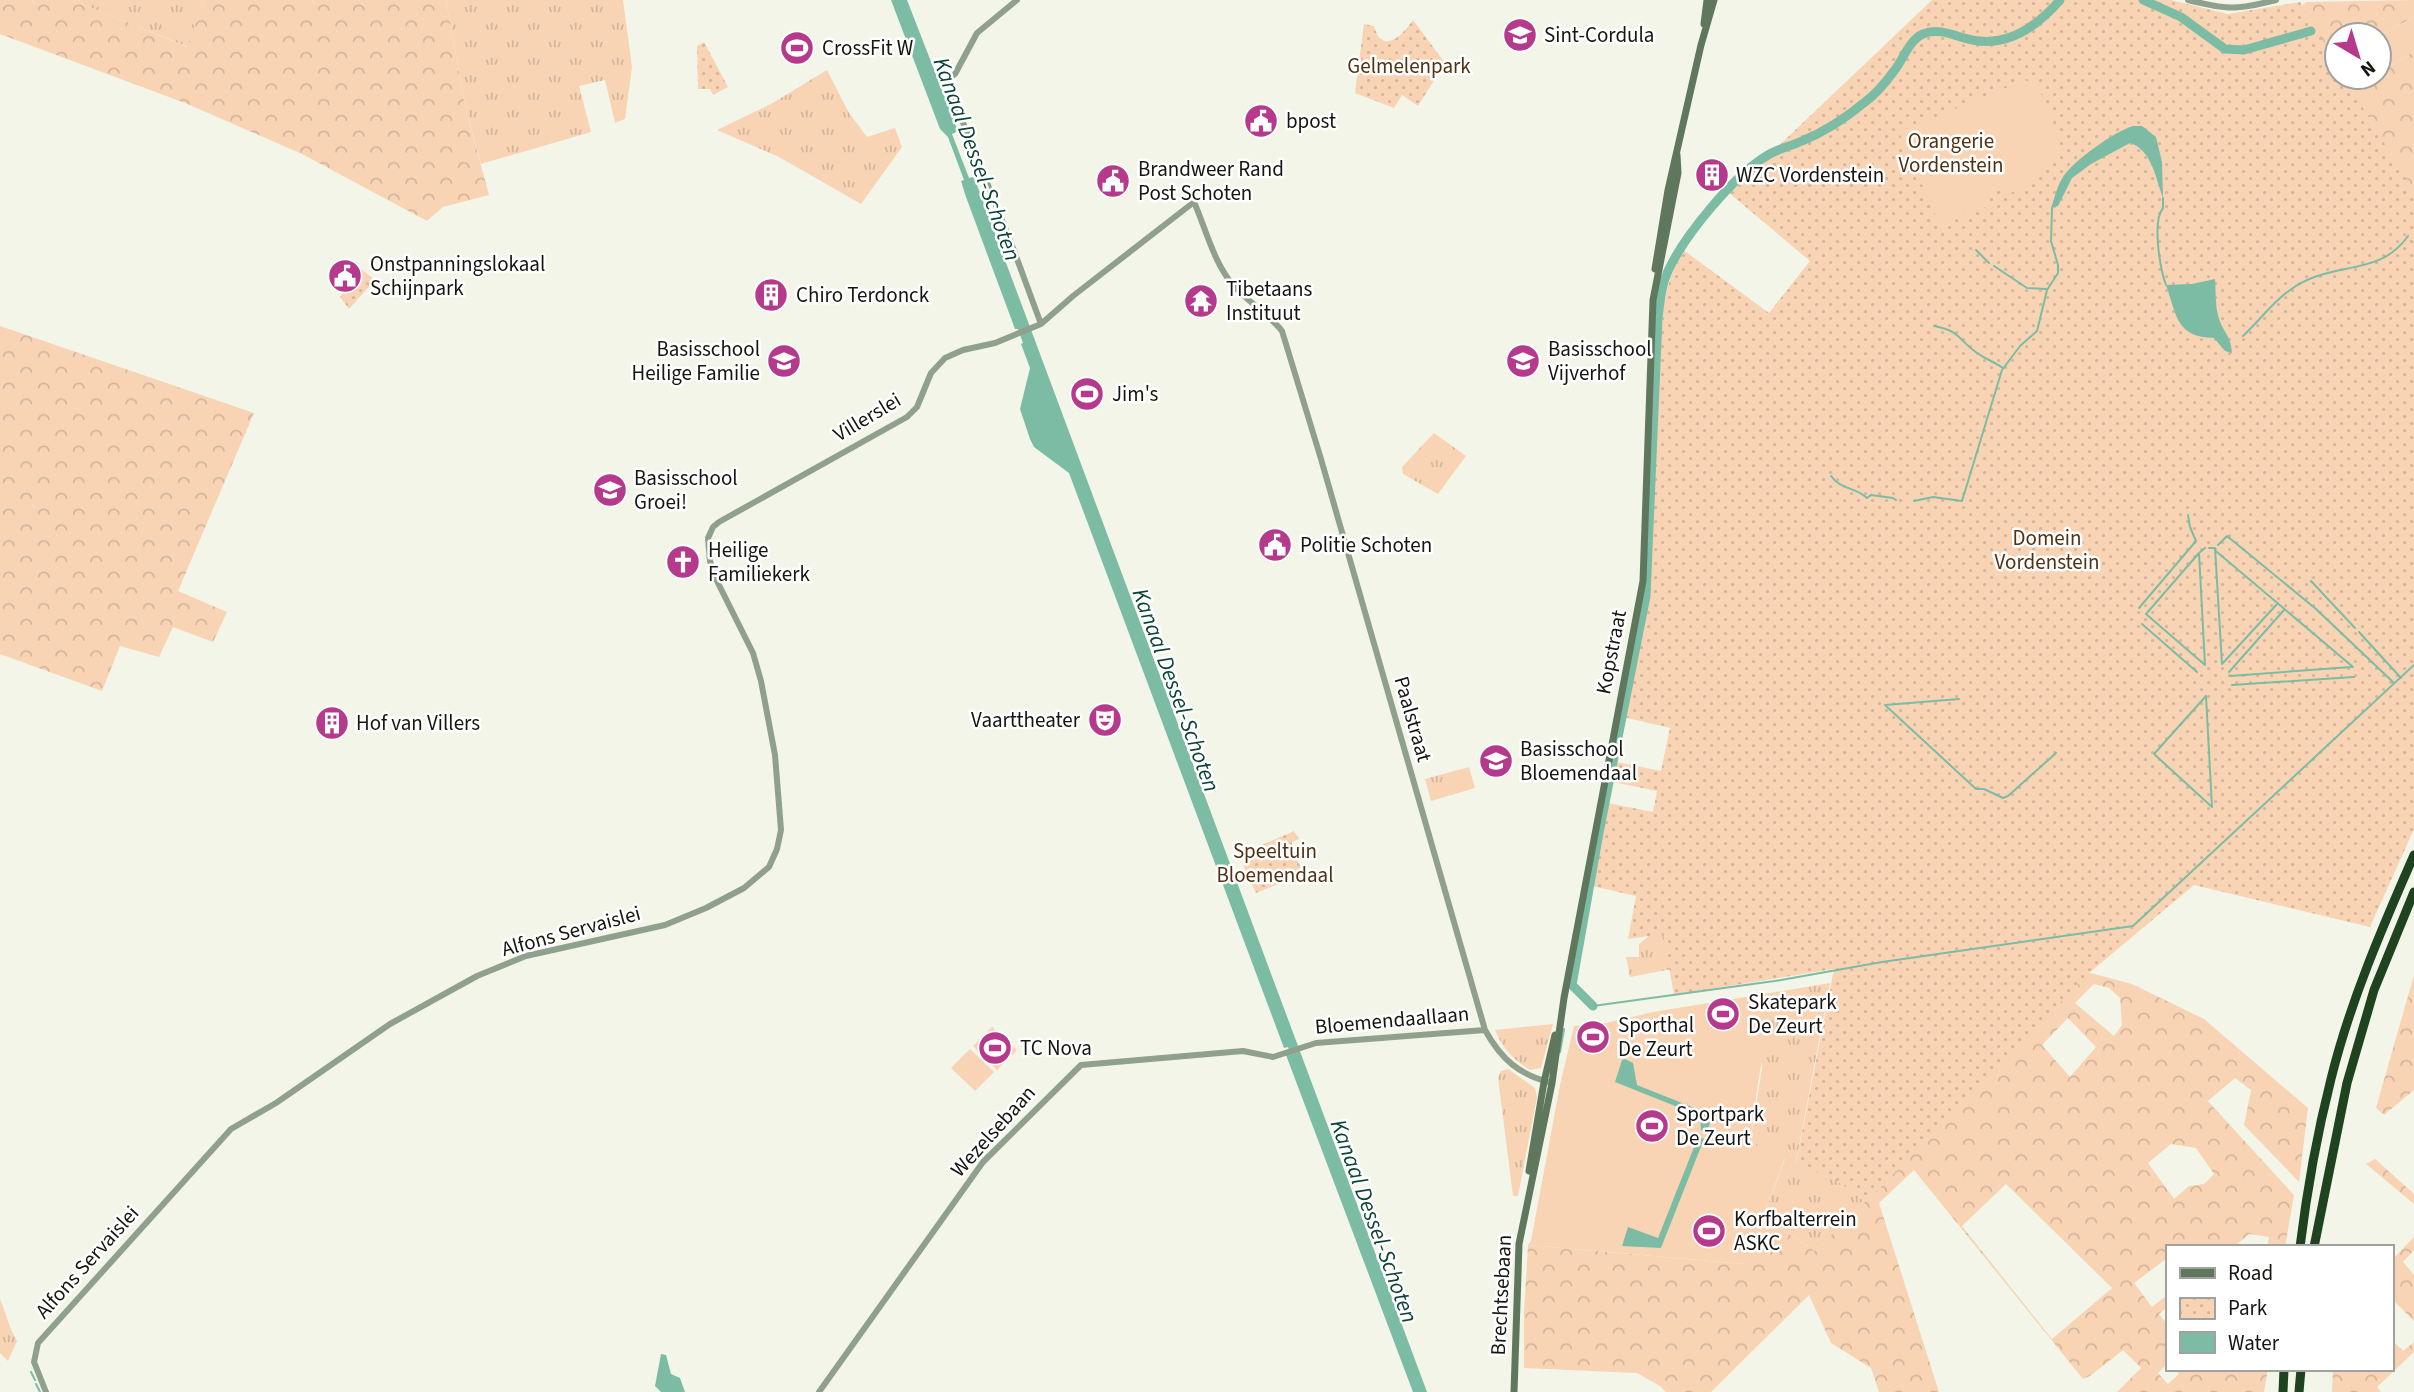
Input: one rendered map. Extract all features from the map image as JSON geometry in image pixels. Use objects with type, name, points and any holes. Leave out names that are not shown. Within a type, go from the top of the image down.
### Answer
[{"type":"highway","points":[[2300,1245],[2309,1178],[2331,1078],[2360,985],[2414,855]]},
{"type":"highway","points":[[2314,1245],[2347,1083],[2374,990],[2414,892]]},
{"type":"highway","points":[[2283,1392],[2284,1371]]},
{"type":"highway","points":[[2300,1392],[2301,1371]]},
{"type":"main road","points":[[1701,46],[1707,0]]},
{"type":"main road","points":[[1701,46],[1714,0]]},
{"type":"main road","name":"Kopstraat","points":[[1548,1083],[1553,1040],[1560,1021],[1643,581],[1652,309],[1678,173],[1677,155],[1701,46]]},
{"type":"main road","name":"Brechtsebaan","points":[[1514,1392],[1519,1244],[1548,1083]]},
{"type":"street","points":[[1017,0],[977,33],[955,74],[946,80],[1013,248],[1036,327]]},
{"type":"street","points":[[2188,0],[2234,9],[2276,0]]},
{"type":"street","name":"Paalstraat","points":[[1036,327],[1194,202],[1229,279],[1282,331],[1485,1030],[1505,1060],[1522,1074],[1548,1083]]},
{"type":"street","name":"Villerslei","points":[[708,538],[713,527],[719,522],[912,413],[931,373],[945,358],[1036,327]]},
{"type":"street","name":"Alfons Servaislei","points":[[46,1392],[34,1362],[37,1345],[231,1129],[275,1103],[390,1024],[477,976],[526,956],[665,925],[744,888],[769,867],[777,849],[781,814],[768,718],[753,653],[714,574],[708,538]]},
{"type":"street","name":"Bloemendaallaan","points":[[1283,1054],[1316,1043],[1485,1030]]},
{"type":"street","name":"Wezelsebaan","points":[[818,1392],[983,1162],[1074,1070],[1094,1062],[1187,1054],[1243,1051],[1273,1057],[1283,1054]]},
{"type":"green space","points":[[0,0],[78,0],[187,47],[204,0],[446,0],[465,106],[489,195],[443,207],[427,221],[302,154],[185,103],[0,34]]},
{"type":"green space","points":[[204,0],[188,47],[77,2]]},
{"type":"green space","points":[[446,0],[623,0],[632,67],[625,119],[615,123],[605,80],[579,86],[591,132],[481,164],[465,106]]},
{"type":"green space","name":"Domein Vordenstein","points":[[1932,0],[2171,0],[2228,14],[2300,2],[2323,41],[2323,91],[2353,91],[2414,192],[2414,829],[2370,927],[2194,885],[2088,974],[1866,1202],[1835,1179],[1796,1163],[1834,969],[1674,995],[1663,934],[1628,939],[1636,896],[1592,886],[1608,803],[1653,812],[1657,791],[1613,782],[1616,762],[1661,771],[1670,728],[1623,717],[1649,583],[1662,304],[1678,256],[1682,249],[1769,313],[1810,261],[1729,193]]},
{"type":"green space","points":[[2163,0],[2205,28],[2287,20],[2306,2],[2414,0],[2414,17],[2393,28],[2393,21],[2323,21],[2323,91],[2393,91],[2393,65],[2414,51],[2414,284]]},
{"type":"green space","points":[[2414,17],[2414,51],[2393,65],[2393,28]]},
{"type":"green space","name":"Gelmelenpark","points":[[1413,20],[1445,63],[1418,106],[1402,95],[1394,108],[1355,93],[1364,24],[1374,26],[1382,40],[1387,41],[1398,36]]},
{"type":"green space","points":[[704,42],[728,87],[713,95],[710,89],[698,89],[697,46]]},
{"type":"green space","points":[[827,70],[849,113],[867,137],[895,128],[902,147],[861,204],[779,157],[717,130],[771,104]]},
{"type":"green space","name":"Orangerie Vordenstein","points":[[2025,80],[2039,89],[2060,140],[2058,153],[2044,163],[2045,168],[2032,183],[2011,193],[2003,188],[1986,195],[1992,205],[1943,222],[1941,228],[1899,132]]},
{"type":"green space","points":[[361,269],[375,280],[349,309],[340,297]]},
{"type":"green space","points":[[0,326],[254,413],[178,591],[227,612],[213,642],[173,627],[159,657],[120,646],[102,691],[0,654]]},
{"type":"green space","points":[[1434,433],[1466,456],[1438,494],[1403,474],[1402,467]]},
{"type":"green space","points":[[1469,767],[1475,788],[1431,801],[1425,779]]},
{"type":"green space","name":"Speeltuin Bloemendaal","points":[[1294,831],[1299,839],[1292,842],[1292,846],[1303,874],[1256,893],[1241,854]]},
{"type":"green space","points":[[1670,919],[1736,957],[1630,977],[1626,957],[1639,957],[1639,944]]},
{"type":"green space","points":[[2064,966],[2132,984],[2204,1019],[2308,1108],[2299,1182],[2244,1125],[2251,1090],[2235,1078],[2208,1101],[2294,1195],[2285,1245],[2267,1245],[2269,1237],[2249,1234],[2236,1245],[2166,1245],[2166,1259],[2134,1283],[2152,1307],[2166,1296],[2166,1308],[2159,1314],[2166,1323],[2166,1365],[2158,1373],[2168,1384],[2179,1374],[2177,1371],[2268,1371],[2264,1392],[2117,1392],[2141,1368],[2123,1350],[2083,1379],[1914,1170],[1879,1203],[1939,1392],[1879,1392],[1871,1368],[1831,1343],[1809,1295],[1711,1392],[1666,1392],[1637,1373],[1524,1368],[1528,1245],[1744,1264],[1763,1217],[1815,1251],[1866,1201],[1835,1179],[1796,1163]],"holes":[[[2094,984],[2109,988],[2120,998],[2122,1025],[2114,1036],[2075,1003]],[[2068,1018],[2096,1047],[2070,1077],[2042,1045]],[[2171,1144],[2196,1148],[2214,1174],[2204,1184],[2189,1186],[2174,1199],[2148,1163]],[[2006,1184],[2112,1288],[2052,1339],[1962,1226]]]},
{"type":"green space","points":[[2414,975],[2414,1090],[2384,1115],[2376,1108]]},
{"type":"green space","points":[[1830,983],[1796,1162],[1835,1179],[1866,1202],[1815,1251],[1763,1217],[1785,1159],[1750,1143],[1762,1068],[1761,1055],[1776,992]]},
{"type":"green space","name":"Sportpark De Zeurt","points":[[1776,992],[1750,1143],[1785,1158],[1745,1264],[1528,1245],[1531,1241],[1560,1085],[1574,1026],[1606,1023],[1653,1012]]},
{"type":"green space","points":[[1553,1024],[1541,1068],[1530,1070],[1509,1053],[1495,1030]]},
{"type":"green space","name":"TC Nova","points":[[992,1027],[1017,1050],[997,1070],[973,1046]]},
{"type":"green space","name":"TC Nova","points":[[970,1049],[994,1072],[975,1091],[951,1068]]},
{"type":"green space","points":[[1508,1069],[1535,1088],[1537,1097],[1518,1196],[1513,1196],[1498,1078],[1501,1071]]},
{"type":"green space","points":[[2375,1159],[2414,1194],[2414,1204],[2366,1164]]},
{"type":"green space","points":[[2414,1237],[2414,1250],[2403,1262],[2414,1275],[2414,1321],[2393,1300],[2393,1259]]},
{"type":"green space","points":[[0,1299],[17,1341],[8,1361],[0,1353]]},
{"type":"green space","points":[[2393,1341],[2403,1351],[2414,1342],[2414,1352],[2377,1387],[2381,1392],[2332,1392],[2333,1371],[2393,1371]]},
{"type":"water","points":[[891,0],[907,0],[958,131],[952,134],[969,178],[973,177],[977,185],[1427,1392],[1413,1392],[1286,1055],[1290,1053],[1288,1047],[1284,1048],[1069,473],[1034,447],[1030,439],[1020,409],[1030,368],[1021,344],[1023,343],[1018,329],[1015,329],[966,197],[961,181],[964,180],[948,137],[940,129]]},
{"type":"water","points":[[2133,126],[2142,126],[2156,137],[2162,162],[2163,198],[2148,158],[2130,143],[2091,164],[2072,178],[2058,206],[2051,208],[2059,184],[2068,170],[2106,140]]},
{"type":"water","points":[[2215,279],[2218,315],[2230,341],[2232,353],[2225,351],[2214,338],[2201,337],[2185,329],[2176,315],[2166,285],[2192,284]]},
{"type":"water","points":[[1622,1060],[1633,1063],[1637,1085],[1707,1113],[1711,1120],[1707,1132],[1701,1130],[1700,1116],[1615,1082]]},
{"type":"water","points":[[1698,1137],[1704,1139],[1661,1248],[1622,1246],[1628,1227],[1658,1238]]},
{"type":"water","points":[[661,1354],[666,1355],[671,1374],[680,1378],[685,1392],[661,1392],[655,1386]]},
{"type":"waterway","points":[[1593,1006],[1572,985],[1646,596],[1658,318],[1662,288],[1668,271],[1711,207],[1740,177],[1768,155],[1819,133],[1858,108],[1884,84],[1918,37],[1928,32],[1938,32],[1978,41],[2005,39],[2029,28],[2060,0]]},
{"type":"waterway","points":[[2143,0],[2181,17],[2225,49],[2244,50],[2311,31]]},
{"type":"waterway","points":[[2163,198],[2158,234],[2161,268],[2166,285]]},
{"type":"waterway","points":[[1914,501],[1933,497],[1962,501],[2002,370],[2020,346],[2037,331],[2047,290],[2058,273],[2051,241],[2052,208]]},
{"type":"waterway","points":[[2243,336],[2280,298],[2297,285],[2321,275],[2375,262],[2398,248],[2408,236]]},
{"type":"waterway","points":[[1976,250],[1989,263]]},
{"type":"waterway","points":[[1994,266],[2027,288],[2046,289]]},
{"type":"waterway","points":[[1934,326],[1954,333],[1977,353],[2003,368]]},
{"type":"waterway","points":[[1831,476],[1839,484],[1867,498],[1871,495],[1896,500]]},
{"type":"waterway","points":[[2139,608],[2196,541],[2188,515]]},
{"type":"waterway","points":[[2218,545],[2227,536],[2316,609],[2393,682]]},
{"type":"waterway","points":[[2199,553],[2205,665],[2146,614],[2199,553],[2205,548]]},
{"type":"waterway","points":[[2209,548],[2215,548],[2222,664],[2278,603]]},
{"type":"waterway","points":[[2217,552],[2353,667]]},
{"type":"waterway","points":[[2311,581],[2355,628]]},
{"type":"waterway","points":[[2229,672],[2284,610]]},
{"type":"waterway","points":[[2142,624],[2197,672]]},
{"type":"waterway","points":[[2359,632],[2401,678]]},
{"type":"waterway","points":[[1593,1006],[2133,926],[2414,665]]},
{"type":"waterway","points":[[2230,676],[2351,667]]},
{"type":"waterway","points":[[2232,685],[2354,677]]},
{"type":"waterway","points":[[2206,696],[2212,807],[2154,754],[2206,696]]},
{"type":"waterway","points":[[1959,699],[1885,705],[1976,789],[1984,789],[2003,798],[2056,753]]},
{"type":"waterway","points":[[1560,1052],[1564,1029]]},
{"type":"waterway","points":[[31,1372],[35,1380]]},
{"type":"waterway","points":[[36,1384],[40,1392]]},
{"type":"place","name":"Sint-Cordula","points":[[1520,35]]},
{"type":"place","name":"CrossFit W","points":[[797,48]]},
{"type":"place","name":"bpost","points":[[1261,121]]},
{"type":"place","name":"WZC Vordenstein","points":[[1712,175]]},
{"type":"place","name":"Brandweer Rand Post Schoten","points":[[1113,181]]},
{"type":"place","name":"Onstpanningslokaal Schijnpark","points":[[345,276]]},
{"type":"place","name":"Chiro Terdonck","points":[[771,295]]},
{"type":"place","name":"Tibetaans Instituut","points":[[1201,301]]},
{"type":"place","name":"Basisschool Heilige Familie","points":[[784,361]]},
{"type":"place","name":"Basisschool Vijverhof","points":[[1523,361]]},
{"type":"place","name":"Jim's","points":[[1087,394]]},
{"type":"place","name":"Basisschool Groei!","points":[[610,490]]},
{"type":"place","name":"Politie Schoten","points":[[1275,545]]},
{"type":"place","name":"Heilige Familiekerk","points":[[683,562]]},
{"type":"place","name":"Vaarttheater","points":[[1105,720]]},
{"type":"place","name":"Hof van Villers","points":[[332,723]]},
{"type":"place","name":"Basisschool Bloemendaal","points":[[1496,761]]},
{"type":"place","name":"Skatepark De Zeurt","points":[[1723,1014]]},
{"type":"place","name":"Sporthal De Zeurt","points":[[1593,1037]]},
{"type":"place","name":"TC Nova","points":[[995,1048]]},
{"type":"place","name":"Sportpark De Zeurt","points":[[1652,1126]]},
{"type":"place","name":"Korfbalterrein ASKC","points":[[1709,1231]]},
{"type":"water label","name":"Kanaal Dessel-Schoten","points":[[977,159]]},
{"type":"water label","name":"Kanaal Dessel-Schoten","points":[[1176,690]]},
{"type":"water label","name":"Kanaal Dessel-Schoten","points":[[1374,1221]]}]
